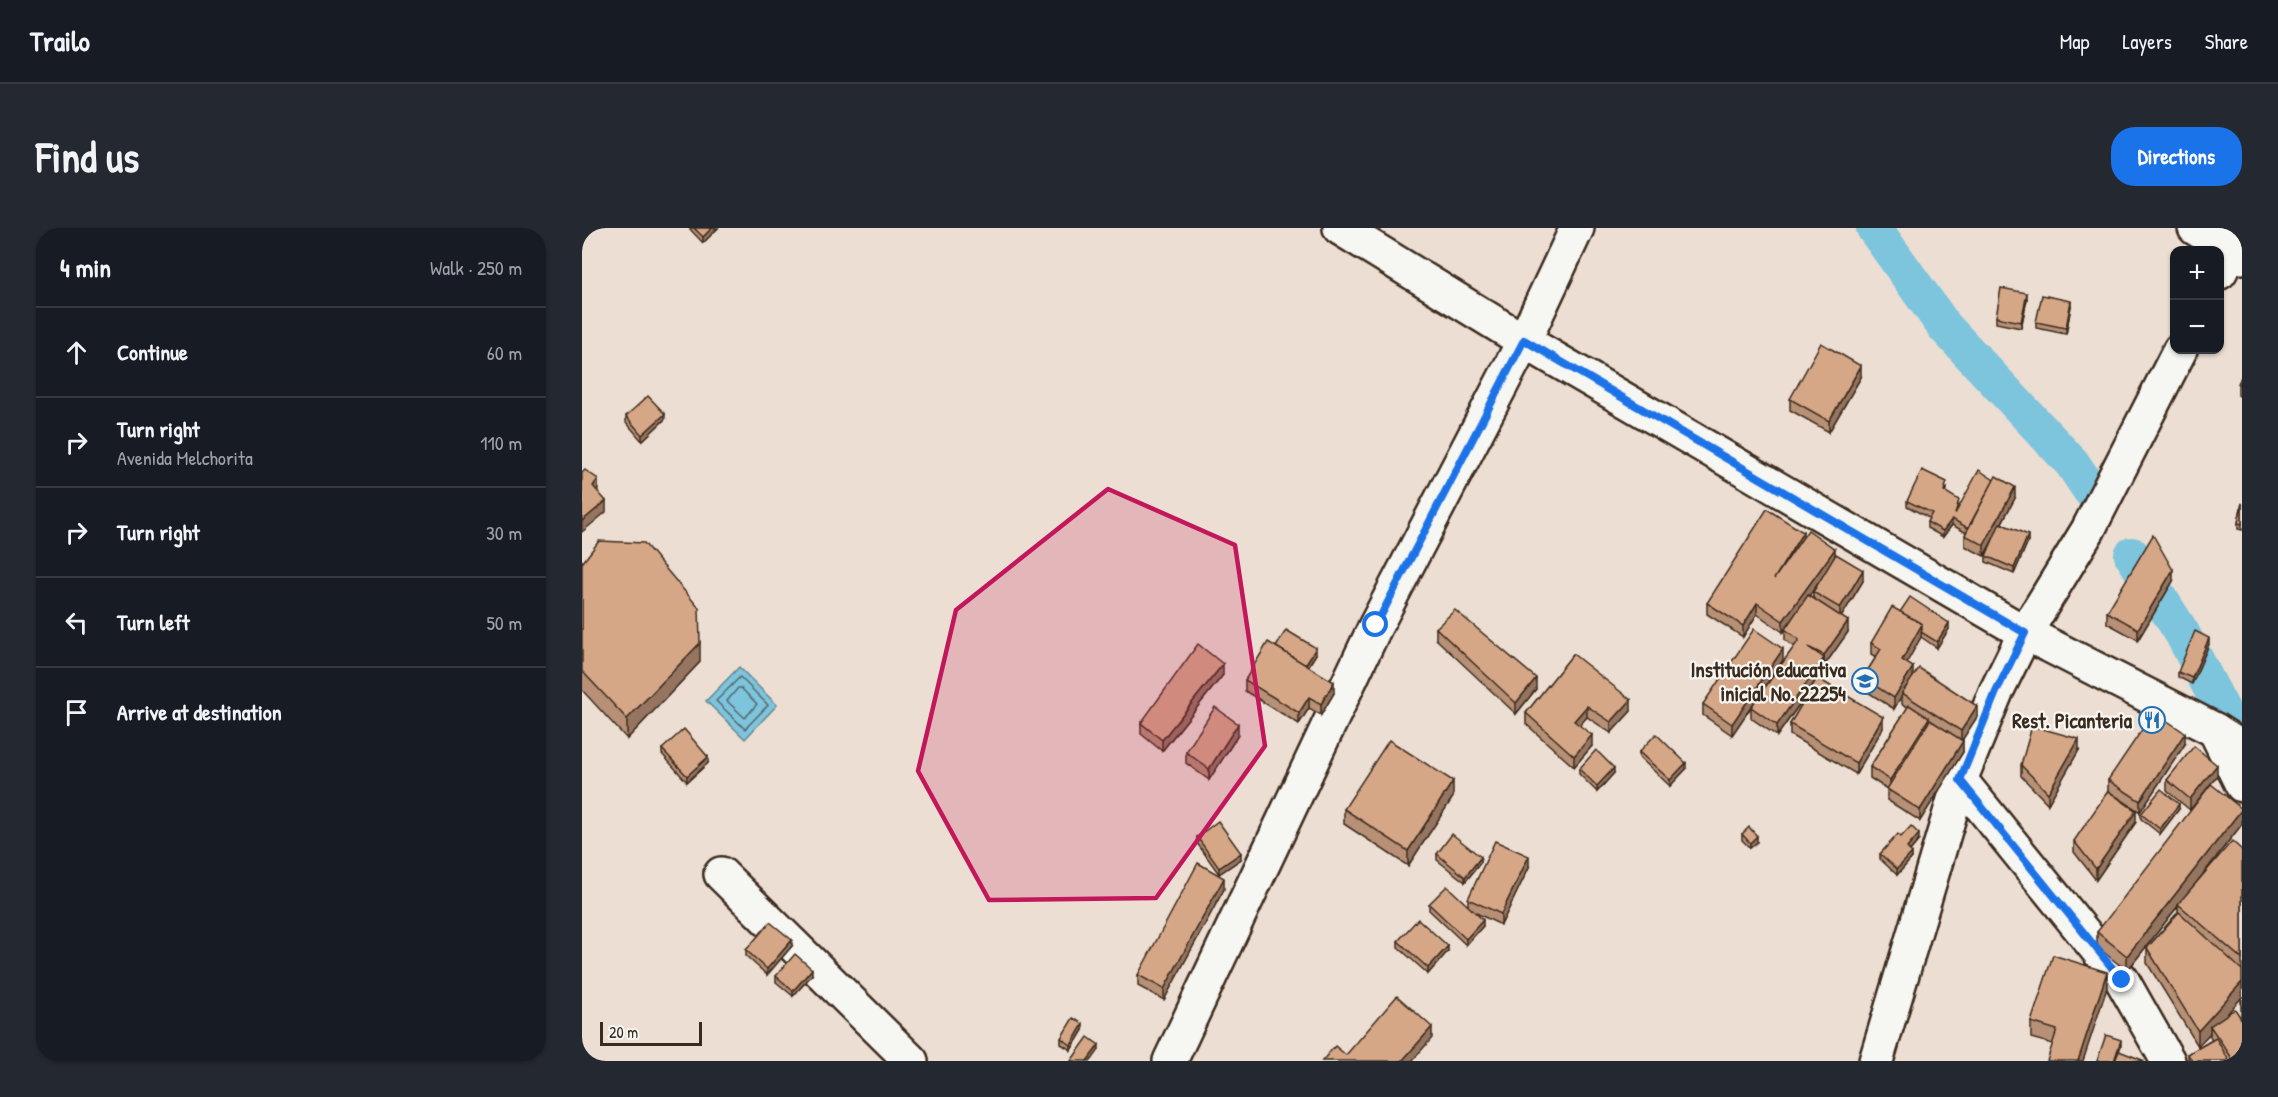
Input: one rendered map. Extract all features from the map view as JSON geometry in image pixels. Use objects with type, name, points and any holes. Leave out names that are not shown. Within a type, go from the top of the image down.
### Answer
[{"type":"street","points":[[1340,228],[1524,340],[2025,633],[2229,739],[2242,785]]},
{"type":"street","points":[[1170,1061],[1376,625],[1524,340],[1577,228]]},
{"type":"street","points":[[2195,228],[2232,252]]},
{"type":"street","points":[[1876,1061],[1960,780],[1996,692],[2025,633],[2088,530],[2178,354]]},
{"type":"street","points":[[1960,780],[2122,980],[2168,1061]]},
{"type":"street","points":[[721,874],[911,1061]]},
{"type":"highlighted area","points":[[1108,489],[1235,545],[1265,746],[1156,898],[989,900],[918,771],[956,610]]},
{"type":"water","points":[[739,667],[777,705],[745,739],[706,701]]},
{"type":"building","points":[[694,228],[712,228],[703,237]]},
{"type":"building","points":[[2001,288],[2027,293],[2021,322],[1996,317]]},
{"type":"building","points":[[2042,295],[2071,301],[2066,328],[2036,322]]},
{"type":"building","points":[[1821,343],[1861,366],[1829,421],[1790,399]]},
{"type":"building","points":[[648,396],[665,414],[642,435],[626,416]]},
{"type":"building","points":[[585,470],[598,479],[593,486],[606,501],[582,521],[582,473]]},
{"type":"building","points":[[1922,470],[1947,482],[1944,491],[1959,500],[1955,514],[1979,470],[1994,480],[1968,528],[1952,519],[1943,531],[1927,522],[1932,513],[1907,501]]},
{"type":"building","points":[[1996,476],[2015,487],[1984,545],[1965,535]]},
{"type":"building","points":[[2242,503],[2242,524],[2238,523]]},
{"type":"building","points":[[1767,509],[1803,532],[1774,579],[1808,530],[1835,549],[1783,621],[1757,603],[1743,626],[1707,603]]},
{"type":"building","points":[[2000,523],[2028,535],[2014,568],[1986,556]]},
{"type":"building","points":[[2153,535],[2173,570],[2138,629],[2107,612]]},
{"type":"building","points":[[599,541],[644,543],[699,608],[700,643],[627,719],[582,671],[582,561]]},
{"type":"building","points":[[1836,554],[1863,570],[1840,608],[1813,592]]},
{"type":"building","points":[[1808,595],[1848,621],[1824,655],[1808,647],[1824,658],[1777,725],[1751,707],[1799,640],[1785,629]]},
{"type":"building","points":[[1910,597],[1949,623],[1937,642],[1921,632],[1922,624],[1900,612]]},
{"type":"building","points":[[1892,607],[1922,624],[1902,660],[1913,667],[1894,698],[1863,678],[1881,649],[1871,643]]},
{"type":"building","points":[[1455,610],[1536,678],[1516,703],[1436,628]]},
{"type":"building","points":[[1754,629],[1783,649],[1732,724],[1703,704]]},
{"type":"building","points":[[1286,630],[1316,648],[1305,665],[1276,647]]},
{"type":"building","points":[[2195,631],[2209,638],[2192,678],[2178,672]]},
{"type":"building","points":[[1268,642],[1334,682],[1321,704],[1309,697],[1299,713],[1245,680]]},
{"type":"building","points":[[1198,644],[1223,664],[1162,740],[1141,723]]},
{"type":"building","points":[[1573,654],[1631,700],[1611,722],[1587,706],[1574,721],[1592,735],[1574,756],[1526,713]]},
{"type":"building","points":[[1919,668],[1977,706],[1961,731],[1902,693]]},
{"type":"building","points":[[1817,678],[1883,717],[1856,763],[1790,724]]},
{"type":"building","points":[[1909,705],[1929,718],[1890,780],[1870,767]]},
{"type":"building","points":[[1215,707],[1238,724],[1209,769],[1186,752]]},
{"type":"building","points":[[2154,712],[2185,733],[2140,801],[2108,780]]},
{"type":"building","points":[[1930,720],[1963,741],[1920,810],[1887,789]]},
{"type":"building","points":[[2032,726],[2079,739],[2048,793],[2021,765]]},
{"type":"building","points":[[684,729],[708,757],[687,776],[662,749]]},
{"type":"building","points":[[1656,734],[1686,763],[1670,780],[1639,752]]},
{"type":"building","points":[[1389,740],[1453,781],[1408,851],[1344,809]]},
{"type":"building","points":[[2194,746],[2217,765],[2190,799],[2167,780]]},
{"type":"building","points":[[1596,750],[1614,768],[1597,786],[1579,769]]},
{"type":"building","points":[[2211,784],[2242,809],[2127,956],[2097,932]]},
{"type":"building","points":[[2161,789],[2179,804],[2160,829],[2141,814]]},
{"type":"building","points":[[2108,791],[2136,811],[2096,869],[2074,841]]},
{"type":"building","points":[[1218,821],[1241,853],[1219,868],[1197,837]]},
{"type":"building","points":[[1911,826],[1919,834],[1907,848],[1912,853],[1897,869],[1880,854],[1898,834],[1901,837]]},
{"type":"building","points":[[1749,827],[1757,836],[1750,843],[1742,834]]},
{"type":"building","points":[[1452,834],[1481,857],[1465,877],[1437,854]]},
{"type":"building","points":[[1495,841],[1529,856],[1501,914],[1468,899]]},
{"type":"building","points":[[2232,841],[2242,850],[2242,959],[2178,904]]},
{"type":"building","points":[[1198,863],[1224,878],[1164,989],[1138,975]]},
{"type":"building","points":[[1447,886],[1483,920],[1466,939],[1429,904]]},
{"type":"building","points":[[2179,912],[2242,970],[2242,982],[2198,1031],[2147,948]]},
{"type":"building","points":[[1418,919],[1448,946],[1428,968],[1398,941]]},
{"type":"building","points":[[770,922],[792,940],[767,969],[746,950]]},
{"type":"building","points":[[795,954],[812,969],[793,991],[776,976]]},
{"type":"building","points":[[2053,955],[2107,972],[2078,1061],[2047,1061],[2057,1030],[2031,1022]]},
{"type":"building","points":[[1397,996],[1432,1027],[1402,1061],[1322,1061],[1335,1046],[1346,1055]]},
{"type":"building","points":[[2235,1009],[2242,1020],[2242,1061],[2234,1061],[2210,1026]]},
{"type":"building","points":[[1073,1018],[1083,1024],[1071,1045],[1061,1038]]},
{"type":"building","points":[[2106,1035],[2121,1040],[2114,1061],[2097,1061]]},
{"type":"building","points":[[1088,1037],[1099,1045],[1087,1061],[1071,1061]]},
{"type":"building","points":[[2216,1038],[2229,1061],[2192,1061],[2188,1054]]},
{"type":"building","points":[[2119,1051],[2145,1061],[2115,1061]]},
{"type":"waterway","points":[[1874,228],[1944,326],[2072,463],[2090,490]]},
{"type":"waterway","points":[[2132,555],[2182,633],[2228,721]]},
{"type":"place","name":"Institución educativa inicial No. 22254","points":[[1865,681]]},
{"type":"place","name":"Rest. Picanteria","points":[[2152,720]]},
{"type":"route","points":[[1376,625],[1524,340],[2025,633],[1996,692],[1960,780],[2122,980]]}]
